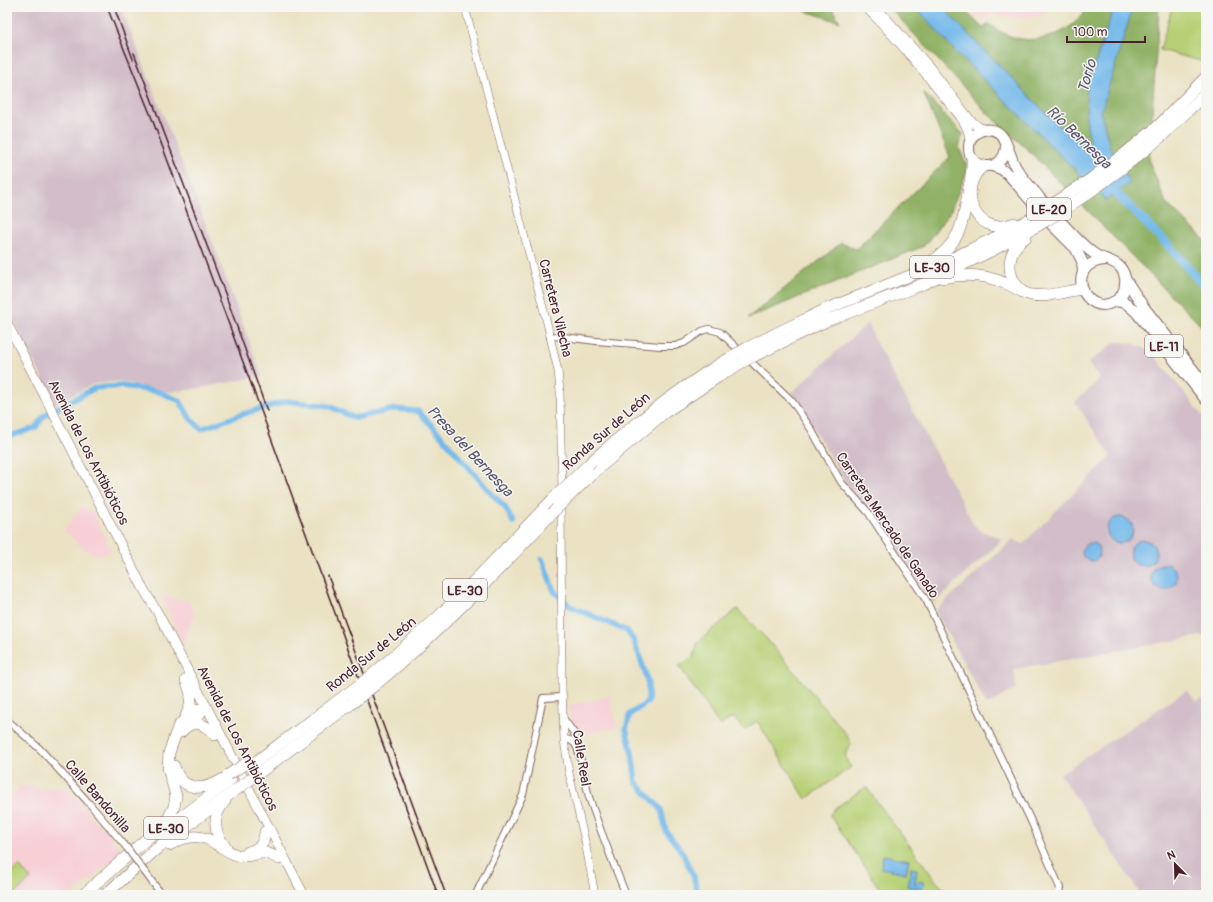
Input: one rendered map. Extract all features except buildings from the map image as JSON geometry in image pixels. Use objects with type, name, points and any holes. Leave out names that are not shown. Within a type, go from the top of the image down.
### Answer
[{"type":"highway","name":"Ronda Sur de León","points":[[750,352],[923,284],[995,249],[1052,204],[1159,132],[1206,78]]},
{"type":"highway","name":"Ronda Sur de León","points":[[373,680],[481,574],[592,460],[658,405],[712,369],[740,358],[783,330],[829,308],[947,261],[1033,219],[1062,212],[1105,183],[1159,132],[1206,93]]},
{"type":"highway","points":[[829,308],[853,295],[922,267],[945,252],[959,233],[965,216],[972,172],[972,159],[969,149],[970,139],[974,134],[983,129],[990,129],[1001,135],[1006,146],[1004,157],[996,164],[981,168],[975,177],[971,192],[972,204],[978,217],[985,223],[998,226],[1033,219],[1034,231],[1015,246],[1009,264],[1014,282],[1023,292]]},
{"type":"highway","name":"LE-20","points":[[1006,146],[1021,175],[1050,211],[1089,250],[1096,256],[1105,260]]},
{"type":"highway","points":[[972,159],[975,162],[988,166]]},
{"type":"highway","name":"LE-20","points":[[988,166],[1001,169],[1008,174],[1049,222],[1068,240],[1079,254],[1082,261],[1082,280]]},
{"type":"highway","points":[[923,284],[958,275],[987,276],[1033,296],[1040,296],[1066,291],[1082,280],[1092,262],[1105,260]]},
{"type":"highway","name":"LE-11","points":[[1105,260],[1116,264],[1121,268],[1126,280],[1143,306],[1206,386]]},
{"type":"highway","points":[[1082,280],[1084,295],[1093,303],[1100,305],[1116,301],[1124,292],[1126,280]]},
{"type":"highway","name":"LE-11","points":[[1116,301],[1126,303],[1136,312],[1206,400]]},
{"type":"highway","name":"Ronda Sur de León","points":[[83,895],[156,836],[349,699],[373,680],[412,654],[488,582],[552,513],[592,474],[664,413],[718,377],[740,358]]},
{"type":"highway","points":[[186,680],[191,694],[190,718]]},
{"type":"highway","name":"Ronda Sur de León","points":[[253,766],[349,699]]},
{"type":"highway","points":[[201,709],[193,710],[186,726],[180,732],[175,745],[172,758],[176,775],[184,783],[193,788],[232,782]]},
{"type":"highway","points":[[190,718],[208,727],[215,735]]},
{"type":"highway","points":[[83,895],[167,821],[174,806],[176,796],[168,768],[169,753],[178,726],[190,718]]},
{"type":"highway","points":[[232,782],[216,816],[215,829],[219,840],[226,847],[237,852],[249,852],[266,848]]},
{"type":"highway","name":"Ronda Sur de León","points":[[105,895],[232,782]]},
{"type":"highway","points":[[265,832],[264,841],[266,848],[279,860]]},
{"type":"highway","points":[[146,859],[176,841],[194,837],[204,838],[232,854],[242,856],[266,848]]},
{"type":"main road","points":[[866,7],[905,48],[965,123],[968,128],[970,139]]},
{"type":"main road","points":[[876,7],[910,44],[970,120],[978,127],[983,129]]},
{"type":"main road","name":"Avenida de Los Antibióticos","points":[[7,322],[147,595],[182,658],[304,895]]},
{"type":"main road","name":"Avenida de Los Antibióticos","points":[[147,595],[186,680],[265,832]]},
{"type":"main road","points":[[182,658],[187,674],[201,702],[201,709],[206,711],[221,741],[231,754]]},
{"type":"main road","points":[[242,776],[248,792],[271,838],[266,848],[279,853],[301,895]]},
{"type":"main road","points":[[279,860],[298,895]]},
{"type":"street","name":"Carretera Vilecha","points":[[465,7],[558,370],[560,392],[562,623]]},
{"type":"street","name":"Carretera Mercado de Ganado","points":[[550,337],[557,336],[596,341],[675,346],[684,343],[702,331],[709,330],[720,332],[792,401],[811,429],[841,482],[868,512],[926,600],[1031,821],[1060,888],[1058,895]]},
{"type":"street","name":"Calle Real","points":[[562,623],[562,697],[564,740],[569,773],[585,841],[595,895]]},
{"type":"street","points":[[476,894],[523,796],[542,698],[562,697]]},
{"type":"street","points":[[563,718],[574,733],[587,790],[626,895]]},
{"type":"street","name":"Calle Bandonilla","points":[[7,720],[40,749],[88,802],[162,895]]},
{"type":"street","points":[[564,732],[574,733]]},
{"type":"street","points":[[564,740],[568,739],[574,742],[578,752]]},
{"type":"shaded area","points":[[7,7],[121,7],[200,209],[262,376],[189,390],[163,392],[121,381],[93,384],[55,404],[7,307]]},
{"type":"shaded area","points":[[971,7],[1051,7],[1040,15],[1020,18],[991,13],[984,21]]},
{"type":"shaded area","points":[[868,323],[875,341],[974,525],[981,531],[1003,539],[934,603],[930,600],[880,523],[847,484],[791,393]]},
{"type":"shaded area","points":[[1115,342],[1130,343],[1142,347],[1153,354],[1206,420],[1206,635],[1014,669],[1016,689],[987,705],[935,611],[1013,539],[1023,544],[1111,456],[1075,402],[1100,379],[1088,363]]},
{"type":"shaded area","points":[[83,505],[94,515],[112,551],[98,555],[85,549],[64,531]]},
{"type":"shaded area","points":[[160,594],[174,599],[189,601],[194,613],[184,645]]},
{"type":"shaded area","points":[[1187,690],[1196,701],[1206,697],[1206,895],[1141,895],[1060,774]]},
{"type":"shaded area","points":[[610,696],[617,727],[578,736],[571,723],[568,706]]},
{"type":"shaded area","points":[[20,786],[68,789],[123,851],[72,895],[7,895],[7,799]]},
{"type":"green space","points":[[801,7],[832,7],[840,22],[805,11]]},
{"type":"green space","points":[[889,7],[961,7],[983,28],[989,24],[1001,32],[1013,37],[1035,39],[1045,38],[1066,29],[1082,16],[1088,7],[1159,7],[1149,161],[1166,203],[1206,241],[1206,331],[1028,150],[992,118]]},
{"type":"green space","points":[[1172,7],[1206,7],[1206,55],[1204,62],[1160,50]]},
{"type":"green space","points":[[923,92],[963,134],[959,148],[968,169],[950,212],[924,246],[748,318],[841,243],[856,249],[950,157]]},
{"type":"green space","points":[[737,609],[765,637],[847,735],[851,744],[847,750],[846,758],[851,767],[806,799],[757,721],[744,730],[733,717],[720,726],[679,666],[694,656],[698,642]]},
{"type":"green space","points":[[866,787],[936,881],[950,895],[884,895],[830,815],[835,808]]},
{"type":"green space","points":[[19,866],[31,879],[13,895],[7,895],[7,876]]},
{"type":"water","points":[[916,7],[942,7],[1053,120],[1091,154],[1086,117],[1087,81],[1096,61],[1114,7],[1133,7],[1101,112],[1110,148],[1130,183],[1106,200],[953,49]]},
{"type":"water","points":[[1120,517],[1129,521],[1133,530],[1129,539],[1120,543],[1111,539],[1107,530],[1111,521]]},
{"type":"water","points":[[1143,540],[1152,544],[1156,553],[1152,562],[1143,566],[1134,562],[1130,553],[1134,544]]},
{"type":"water","points":[[1087,543],[1095,543],[1100,548],[1098,559],[1095,561],[1087,561],[1082,556],[1082,548]]},
{"type":"water","points":[[1164,564],[1173,568],[1177,577],[1173,586],[1164,590],[1155,586],[1151,577],[1155,568]]},
{"type":"water","points":[[883,855],[909,860],[906,873],[881,868]]},
{"type":"water","points":[[911,868],[917,869],[915,883],[919,881],[923,882],[924,886],[922,889],[908,887]]},
{"type":"waterway","name":"Río Bernesga","points":[[1107,184],[1167,244],[1206,288]]},
{"type":"waterway","name":"Presa del Bernesga","points":[[7,437],[35,428],[45,415],[95,388],[123,386],[159,392],[180,401],[190,418],[201,429],[240,415],[287,401],[329,406],[354,418],[395,409],[418,411],[505,507],[513,522]]},
{"type":"waterway","name":"Presa del Bernesga","points":[[542,559],[554,591],[570,606],[627,631],[634,641],[648,684],[648,702],[630,714],[626,729],[632,753],[636,782],[661,809],[666,831],[682,852],[694,877],[697,895]]},
{"type":"railway","points":[[107,7],[151,116],[252,386],[438,895]]},
{"type":"railway","points":[[114,7],[133,59]]},
{"type":"railway","points":[[134,53],[226,296],[267,411]]},
{"type":"railway","points":[[328,576],[446,895]]},
{"type":"water label","name":"Torío","points":[[1087,76]]}]
